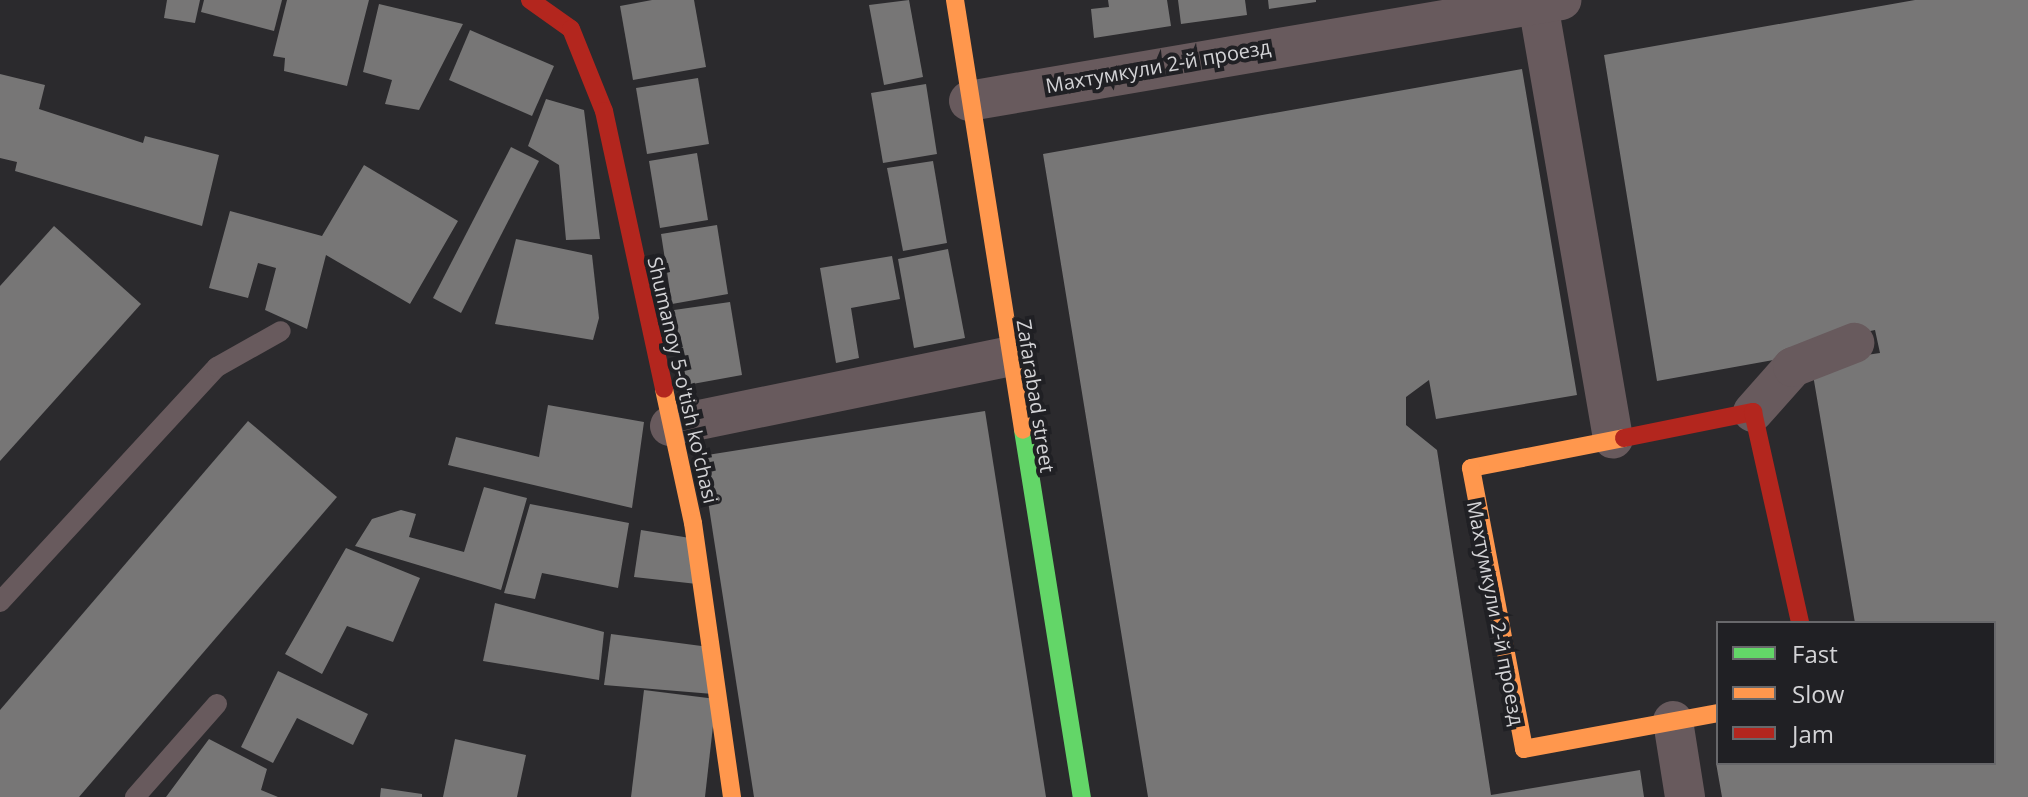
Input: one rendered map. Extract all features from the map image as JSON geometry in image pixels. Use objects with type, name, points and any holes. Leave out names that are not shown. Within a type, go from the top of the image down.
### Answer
[{"type":"street","name":"Shumanoy 5-o'tish ko'chasi","points":[[530,0],[571,29],[589,61],[693,523],[732,797]]},
{"type":"street","name":"Zafarabad street","points":[[955,0],[1007,357],[1082,797]]},
{"type":"street","name":"Махтумкули 2-й проезд","points":[[969,101],[1550,2],[1613,439]]},
{"type":"street","points":[[1800,621],[1753,412],[1793,367],[1854,343]]},
{"type":"street","points":[[670,426],[1007,357]]},
{"type":"street","name":"Махтумкули 2-й проезд","points":[[1716,713],[1538,751],[1524,749],[1517,732],[1471,468],[1753,412]]},
{"type":"street","points":[[1673,721],[1685,797]]},
{"type":"lane","points":[[0,602],[217,367],[281,331]]},
{"type":"lane","points":[[135,797],[217,704]]},
{"type":"building","points":[[167,0],[200,0],[195,23],[164,18]]},
{"type":"building","points":[[204,0],[282,0],[274,31],[201,12]]},
{"type":"building","points":[[287,0],[369,0],[347,86],[284,71],[285,58],[273,56]]},
{"type":"building","points":[[652,0],[694,0],[706,67],[633,80],[620,6]]},
{"type":"building","points":[[909,0],[923,77],[884,85],[869,5]]},
{"type":"building","points":[[1108,0],[1167,0],[1171,26],[1094,38],[1091,9],[1109,7]]},
{"type":"building","points":[[1178,0],[1245,0],[1247,15],[1181,24]]},
{"type":"building","points":[[1268,0],[1316,0],[1316,2],[1269,9]]},
{"type":"building","points":[[1915,0],[2028,0],[2028,797],[1722,797],[1716,765],[1996,765],[1996,621],[1855,621],[1811,363],[1880,353],[1875,330],[1808,344],[1779,359],[1657,381],[1604,55]]},
{"type":"building","points":[[379,4],[463,24],[419,110],[385,104],[392,80],[363,72]]},
{"type":"building","points":[[470,30],[554,66],[532,116],[449,80]]},
{"type":"building","points":[[1522,69],[1577,395],[1436,419],[1429,380],[1406,397],[1406,425],[1437,450],[1491,795],[1640,770],[1644,797],[1148,797],[1043,154]]},
{"type":"building","points":[[0,74],[45,85],[39,109],[143,143],[145,136],[219,155],[202,226],[15,171],[17,162],[0,158]]},
{"type":"building","points":[[698,78],[709,144],[647,154],[636,88]]},
{"type":"building","points":[[926,84],[937,154],[883,163],[871,93]]},
{"type":"building","points":[[546,99],[584,110],[600,239],[566,240],[559,165],[528,146]]},
{"type":"building","points":[[511,147],[539,161],[461,313],[433,298]]},
{"type":"building","points":[[697,153],[708,220],[660,228],[649,161]]},
{"type":"building","points":[[933,161],[947,243],[903,251],[887,168]]},
{"type":"building","points":[[364,165],[458,221],[410,304],[326,255],[307,329],[265,310],[276,268],[258,263],[248,298],[209,288],[230,211],[322,236]]},
{"type":"building","points":[[717,225],[728,294],[672,304],[661,234]]},
{"type":"building","points":[[54,226],[141,304],[0,461],[0,286]]},
{"type":"building","points":[[516,239],[592,255],[599,318],[593,340],[495,324]]},
{"type":"building","points":[[948,249],[965,338],[914,348],[898,259]]},
{"type":"building","points":[[892,256],[900,299],[851,308],[859,358],[836,363],[820,268]]},
{"type":"building","points":[[730,302],[742,375],[687,385],[674,310]]},
{"type":"building","points":[[548,405],[644,422],[632,508],[448,465],[456,437],[539,457]]},
{"type":"building","points":[[985,411],[1046,797],[754,797],[701,456]]},
{"type":"building","points":[[248,421],[337,497],[79,797],[0,797],[0,710]]},
{"type":"building","points":[[484,487],[527,498],[501,590],[355,546],[372,519],[401,510],[416,514],[409,537],[464,552]]},
{"type":"building","points":[[530,504],[629,523],[618,588],[542,573],[535,599],[504,593]]},
{"type":"building","points":[[641,530],[690,538],[697,584],[634,577]]},
{"type":"building","points":[[346,548],[420,578],[393,642],[347,626],[322,674],[285,654]]},
{"type":"building","points":[[495,603],[604,632],[599,680],[483,661]]},
{"type":"building","points":[[611,634],[709,647],[713,694],[604,685]]},
{"type":"building","points":[[278,671],[368,714],[353,745],[297,718],[273,763],[241,747]]},
{"type":"building","points":[[644,690],[716,699],[705,797],[631,797]]},
{"type":"building","points":[[209,739],[267,769],[261,790],[278,797],[166,797]]},
{"type":"building","points":[[455,739],[526,755],[517,797],[443,797]]},
{"type":"building","points":[[381,788],[422,794],[422,797],[380,797]]},
{"type":"traffic: fast","points":[[1023,430],[1082,797]]},
{"type":"traffic: slow","points":[[955,0],[1023,430]]},
{"type":"traffic: slow","points":[[664,389],[693,523],[732,797]]},
{"type":"traffic: slow","points":[[1624,438],[1471,468],[1524,749],[1716,713]]},
{"type":"traffic: jam","points":[[530,0],[571,29],[604,111],[664,389]]},
{"type":"traffic: jam","points":[[1624,438],[1753,412],[1800,621]]}]
